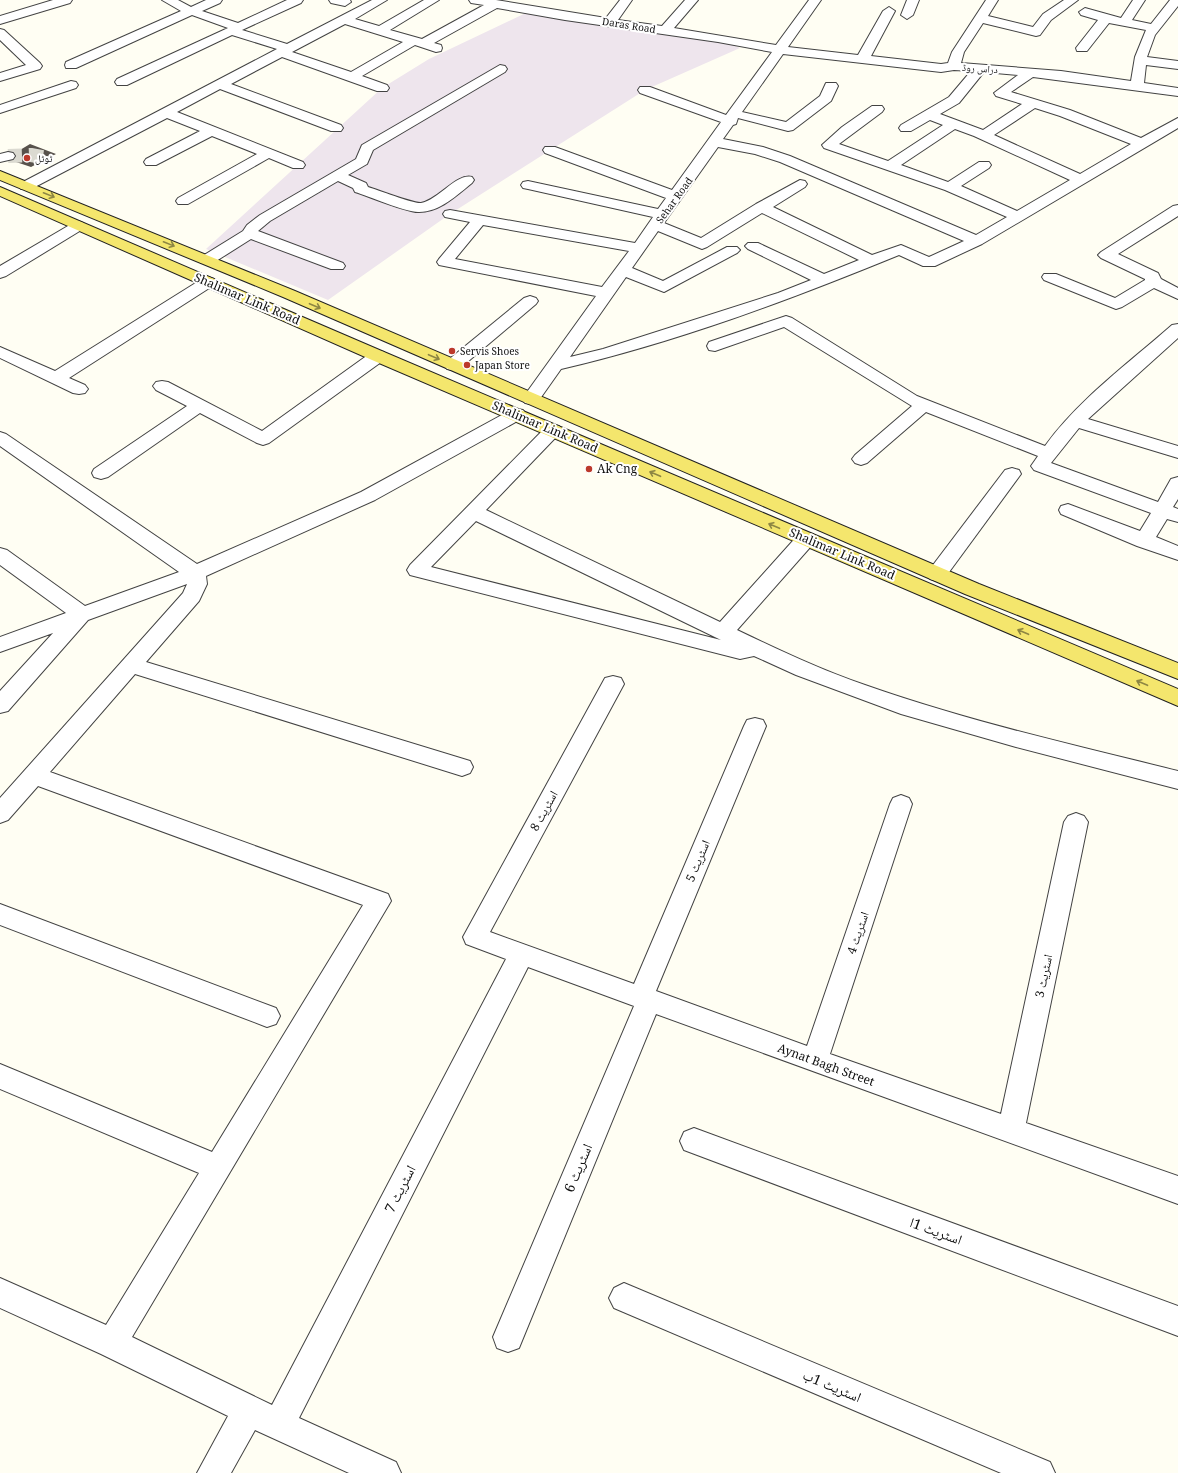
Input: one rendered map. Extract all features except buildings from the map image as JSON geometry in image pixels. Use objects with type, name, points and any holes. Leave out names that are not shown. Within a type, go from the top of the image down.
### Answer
[{"type":"main road","name":"Shalimar Link Road","points":[[0,175],[289,294],[937,574],[1178,672]]},
{"type":"main road","name":"Shalimar Link Road","points":[[2,193],[378,356],[1178,698]]},
{"type":"main road","points":[[268,308],[289,294]]},
{"type":"main road","points":[[856,560],[870,545]]},
{"type":"street","points":[[0,20],[66,0]]},
{"type":"street","points":[[168,0],[284,50],[382,88]]},
{"type":"street","points":[[71,65],[216,0]]},
{"type":"street","points":[[122,82],[297,0]]},
{"type":"street","points":[[26,186],[380,0]]},
{"type":"street","points":[[379,31],[433,0]]},
{"type":"street","name":"Daras Road","points":[[476,0],[665,31],[718,38],[782,50]]},
{"type":"street","points":[[610,22],[626,0]]},
{"type":"street","points":[[665,31],[692,0]]},
{"type":"street","name":"Sehar Road","points":[[531,399],[782,50],[815,0]]},
{"type":"street","points":[[908,15],[913,0]]},
{"type":"street","points":[[954,66],[958,52],[992,0]]},
{"type":"street","points":[[980,18],[1036,32],[1046,17],[1072,0]]},
{"type":"street","points":[[1124,22],[1139,0]]},
{"type":"street","points":[[1137,86],[1141,60],[1149,35],[1170,1]]},
{"type":"street","points":[[352,77],[495,4]]},
{"type":"street","points":[[862,60],[888,11]]},
{"type":"street","points":[[1085,12],[1154,28]]},
{"type":"street","points":[[1082,48],[1106,18]]},
{"type":"street","points":[[343,20],[436,48]]},
{"type":"street","points":[[0,32],[35,66],[0,77]]},
{"type":"street","name":"دراس روڈ","points":[[782,50],[941,68],[954,66],[1031,72],[1178,92]]},
{"type":"street","points":[[1141,60],[1178,65]]},
{"type":"street","points":[[906,128],[954,100],[982,68]]},
{"type":"street","points":[[207,260],[250,233],[252,228],[265,218],[362,161],[367,148],[500,69]]},
{"type":"street","points":[[1031,72],[1001,93],[1065,113],[1144,144]]},
{"type":"street","points":[[218,84],[336,128]]},
{"type":"street","points":[[0,109],[71,85]]},
{"type":"street","points":[[645,90],[733,117],[788,127],[826,98],[831,86]]},
{"type":"street","points":[[984,135],[1033,103]]},
{"type":"street","points":[[877,109],[829,145],[950,187],[1017,216]]},
{"type":"street","points":[[166,112],[298,164]]},
{"type":"street","points":[[928,115],[984,135],[1079,179]]},
{"type":"street","points":[[556,365],[630,346],[784,296],[870,260],[901,250],[930,263],[977,241],[1079,179],[1144,144],[1166,136],[1178,122]]},
{"type":"street","points":[[890,166],[952,124]]},
{"type":"street","points":[[151,162],[212,130]]},
{"type":"street","points":[[716,142],[758,150],[785,159],[977,241]]},
{"type":"street","points":[[550,150],[676,197]]},
{"type":"street","points":[[183,201],[268,153]]},
{"type":"street","points":[[48,158],[66,164]]},
{"type":"street","points":[[950,187],[984,165]]},
{"type":"street","points":[[336,176],[362,186],[360,190]]},
{"type":"street","points":[[322,184],[346,194],[355,193],[360,190],[411,207],[426,208],[467,180]]},
{"type":"street","points":[[528,185],[660,220],[702,244],[800,184]]},
{"type":"street","points":[[761,207],[870,260]]},
{"type":"street","points":[[1178,209],[1106,255],[1152,276],[1154,282],[1178,294]]},
{"type":"street","points":[[450,214],[639,248]]},
{"type":"street","points":[[480,219],[445,262],[607,293]]},
{"type":"street","points":[[0,273],[78,226]]},
{"type":"street","points":[[250,233],[337,266]]},
{"type":"street","points":[[753,246],[824,280]]},
{"type":"street","points":[[624,270],[664,287],[732,250]]},
{"type":"street","points":[[1050,277],[1116,304],[1154,282]]},
{"type":"street","points":[[57,378],[208,282]]},
{"type":"street","points":[[453,365],[530,301]]},
{"type":"street","points":[[715,346],[786,321],[911,400],[1047,453]]},
{"type":"street","points":[[1170,513],[1040,466],[1047,453],[1089,407],[1178,329]]},
{"type":"street","points":[[0,352],[78,389]]},
{"type":"street","points":[[162,386],[263,439],[378,356]]},
{"type":"street","points":[[861,459],[924,405]]},
{"type":"street","points":[[101,473],[199,406]]},
{"type":"street","points":[[0,645],[195,573],[368,496],[516,414]]},
{"type":"street","points":[[1076,421],[1178,452]]},
{"type":"street","points":[[553,430],[417,570],[740,652],[747,651],[753,647]]},
{"type":"street","points":[[0,438],[195,573]]},
{"type":"street","points":[[937,574],[1012,474]]},
{"type":"street","points":[[1144,541],[1170,513],[1178,483]]},
{"type":"street","points":[[1068,510],[1144,541],[1178,553]]},
{"type":"street","points":[[473,512],[724,631],[797,668],[939,718],[1178,780]]},
{"type":"street","points":[[724,631],[806,539]]},
{"type":"street","points":[[0,556],[82,614]]},
{"type":"street","points":[[0,814],[192,596],[196,584],[195,573]]},
{"type":"street","points":[[0,705],[82,614]]},
{"type":"street","points":[[130,665],[462,767]]},
{"type":"street","name":"اسٹریٹ 8","points":[[475,937],[613,684]]},
{"type":"street","name":"اسٹریٹ 5","points":[[645,998],[755,726]]},
{"type":"street","points":[[33,775],[378,901],[112,1344]]},
{"type":"street","name":"اسٹریٹ 4","points":[[815,1061],[901,804]]},
{"type":"street","name":"اسٹریٹ 3","points":[[1011,1131],[1076,822]]},
{"type":"street","points":[[0,914],[267,1016]]},
{"type":"street","name":"Aynat Bagh Street","points":[[475,937],[815,1061],[1178,1190]]},
{"type":"street","name":"اسٹریٹ 7","points":[[279,1425],[522,953]]},
{"type":"street","name":"اسٹریٹ 6","points":[[508,1337],[645,998]]},
{"type":"street","points":[[0,1076],[218,1168]]},
{"type":"street","name":"اسٹریٹ 1ا","points":[[694,1142],[1178,1321]]},
{"type":"street","points":[[0,1293],[112,1344],[249,1411],[377,1471]]},
{"type":"street","name":"اسٹریٹ 1ب","points":[[624,1298],[1039,1473]]},
{"type":"street","points":[[213,1473],[249,1411]]},
{"type":"shaded area","points":[[530,11],[718,38],[740,48],[645,90],[450,214],[328,300],[206,249],[382,88],[429,59]]},
{"type":"tunnel","points":[[8,156],[31,155],[48,158]]},
{"type":"place","name":"ٹوٹل","points":[[27,158]]},
{"type":"place","name":"Servis Shoes","points":[[452,351]]},
{"type":"place","name":"Japan Store","points":[[467,365]]},
{"type":"place","name":"Ak Cng","points":[[589,469]]}]
